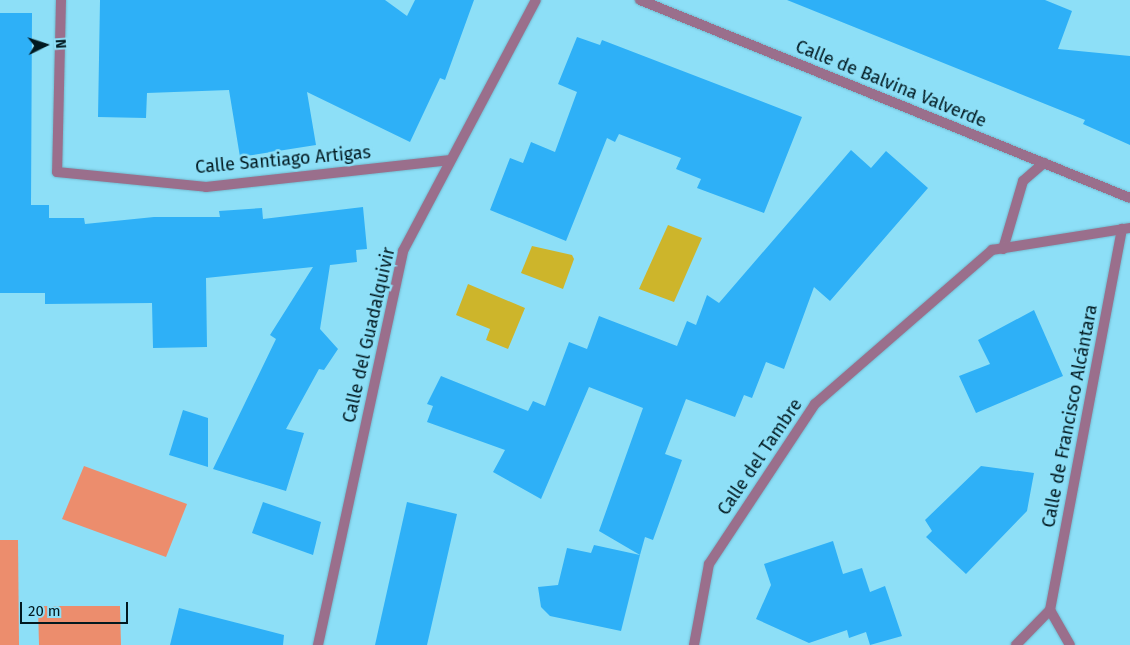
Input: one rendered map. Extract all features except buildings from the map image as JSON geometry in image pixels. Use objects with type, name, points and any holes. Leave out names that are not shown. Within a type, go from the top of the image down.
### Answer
[{"type":"street","name":"Calle Santiago Artigas","points":[[61,0],[57,172],[206,187],[451,160]]},
{"type":"street","name":"Calle del Guadalquivir","points":[[318,645],[403,251],[536,0]]},
{"type":"street","name":"Calle de Balvina Valverde","points":[[640,0],[1130,198]]},
{"type":"street","points":[[1003,249],[1023,181],[1044,163]]},
{"type":"street","name":"Calle del Tambre","points":[[694,645],[709,564],[815,404],[992,250],[1126,228]]},
{"type":"street","name":"Calle de Francisco Alcántara","points":[[1050,610],[1126,228]]},
{"type":"street","points":[[1016,645],[1050,610],[1070,645]]},
{"type":"shaded area","points":[[668,225],[702,238],[674,302],[639,289]]},
{"type":"shaded area","points":[[532,246],[572,255],[574,259],[563,289],[521,273]]},
{"type":"shaded area","points":[[468,284],[525,308],[508,349],[486,340],[490,329],[456,315]]},
{"type":"shaded area","points":[[84,466],[187,504],[166,557],[62,519]]},
{"type":"shaded area","points":[[0,540],[18,540],[19,645],[0,645]]},
{"type":"shaded area","points":[[38,606],[120,606],[121,645],[39,645]]}]
